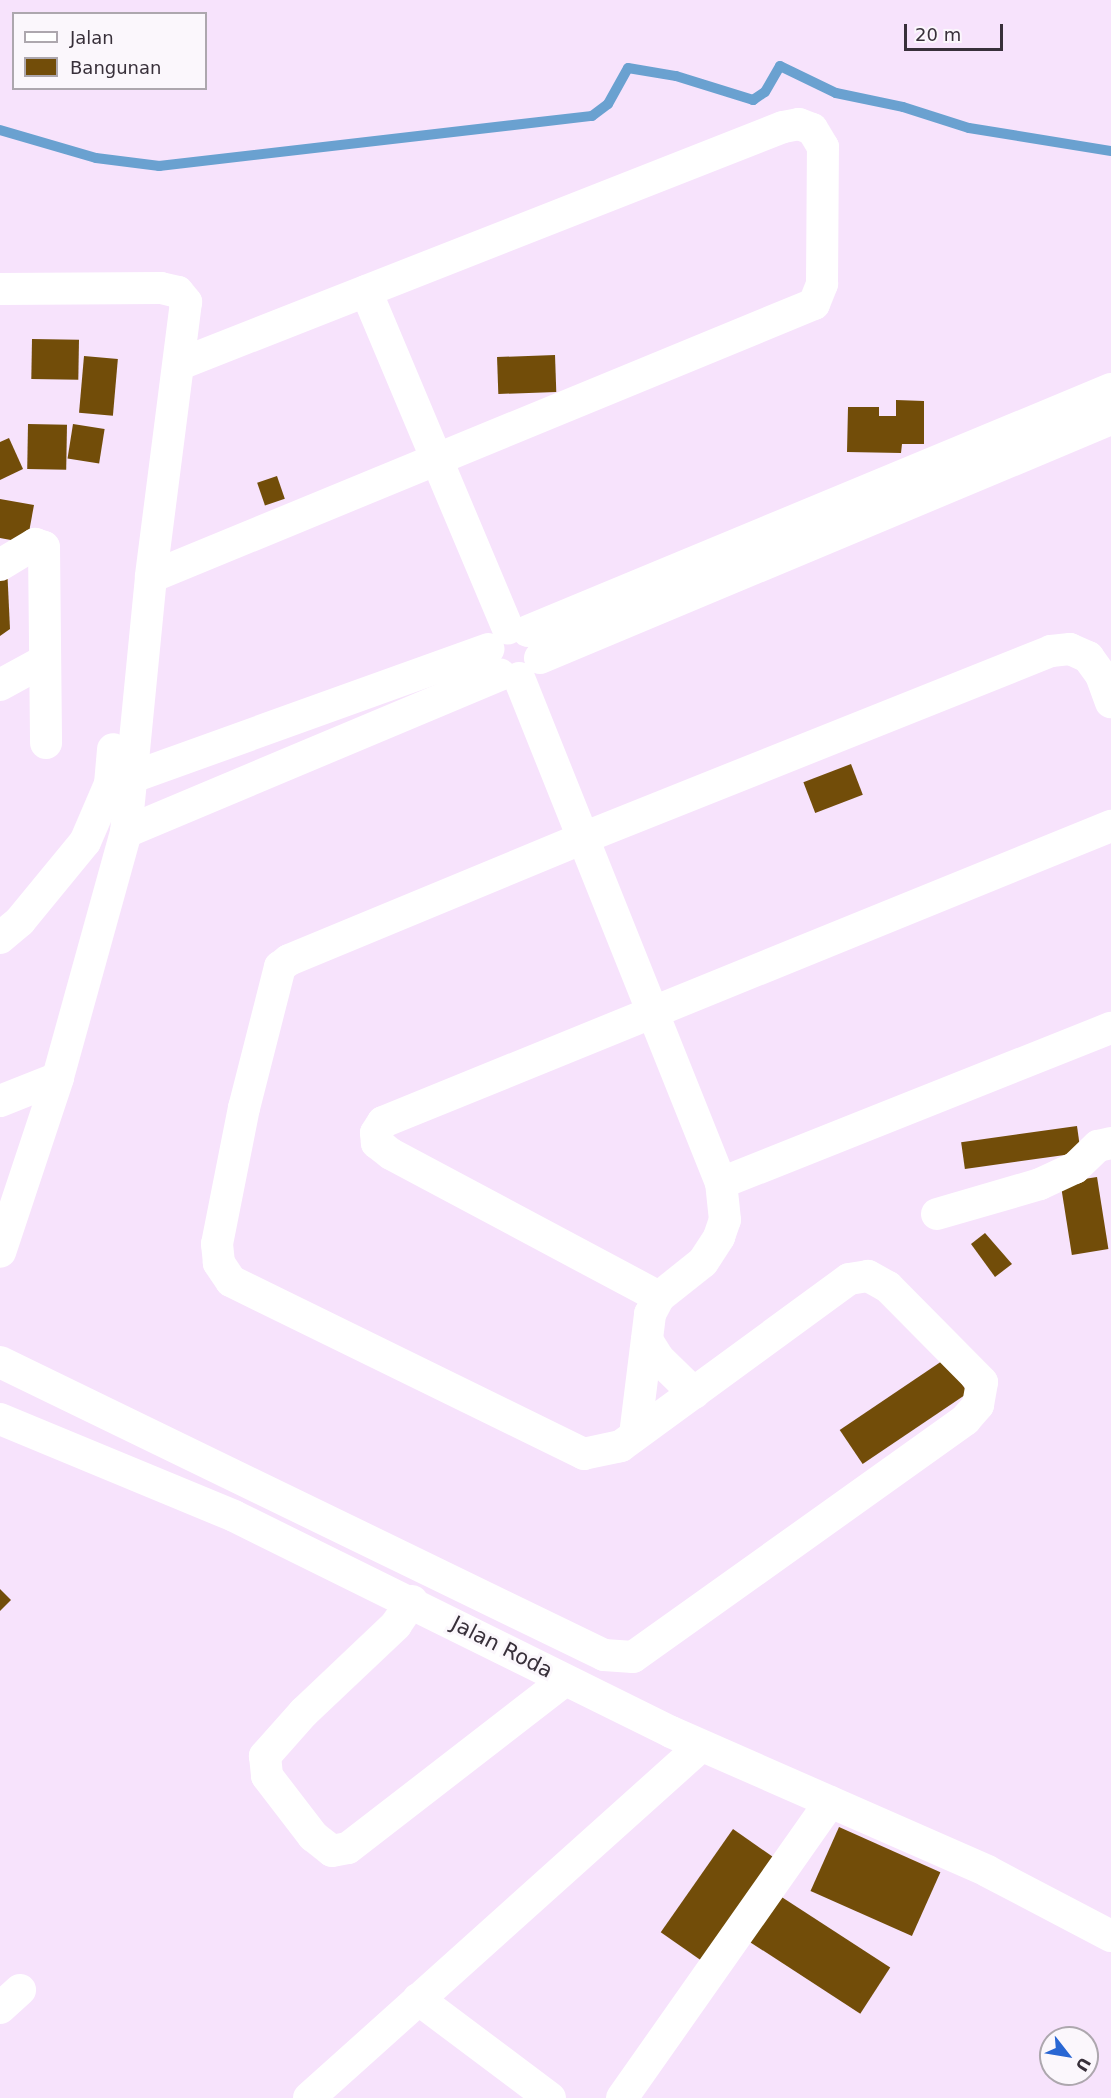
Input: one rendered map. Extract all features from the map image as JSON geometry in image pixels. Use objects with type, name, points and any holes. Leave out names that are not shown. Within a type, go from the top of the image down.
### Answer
[{"type":"street","points":[[151,577],[814,304],[822,284],[823,147],[818,135],[799,124],[783,127],[180,364]]},
{"type":"street","points":[[0,289],[161,288],[178,292],[186,302],[180,364],[151,577],[126,832],[58,1078],[0,1252]]},
{"type":"street","points":[[366,291],[438,460],[514,653],[583,838],[721,1183],[725,1220],[719,1237],[703,1262],[659,1297],[650,1314],[635,1435]]},
{"type":"street","points":[[0,938],[20,921],[85,842],[110,784],[167,324]]},
{"type":"street","points":[[126,832],[514,653],[1111,389]]},
{"type":"street","points":[[130,778],[514,653],[1111,419]]},
{"type":"street","points":[[0,565],[35,544],[44,547],[46,743]]},
{"type":"street","points":[[0,1362],[616,1658],[633,1657],[964,1420],[983,1392],[982,1382],[910,1305],[868,1276],[849,1279],[621,1446],[584,1454],[231,1281],[219,1263],[217,1244],[244,1108],[279,967],[289,960],[583,838],[1051,651],[1070,649],[1088,657],[1101,675],[1111,702]]},
{"type":"street","points":[[0,685],[44,661]]},
{"type":"street","points":[[659,1297],[391,1154],[377,1143],[376,1133],[383,1122],[402,1112],[654,1014],[1111,826]]},
{"type":"street","points":[[721,1183],[1111,1028]]},
{"type":"street","points":[[0,1101],[58,1078]]},
{"type":"street","points":[[937,1214],[1040,1184],[1076,1168],[1098,1146],[1111,1143]]},
{"type":"street","points":[[647,1340],[659,1359],[694,1393]]},
{"type":"street","name":"Jalan Roda","points":[[6,1429],[223,1511],[408,1608],[701,1746],[987,1871],[1111,1936]]},
{"type":"street","points":[[408,1608],[304,1712],[265,1755],[267,1776],[313,1836],[332,1851],[348,1848],[565,1680]]},
{"type":"street","points":[[309,2098],[701,1746]]},
{"type":"street","points":[[622,2098],[830,1803]]},
{"type":"street","points":[[418,1999],[550,2098]]},
{"type":"building","points":[[32,339],[79,340],[78,380],[31,379]]},
{"type":"building","points":[[555,355],[556,392],[498,394],[497,357]]},
{"type":"building","points":[[84,356],[118,359],[113,416],[79,413]]},
{"type":"building","points":[[896,400],[924,401],[924,444],[902,444],[901,453],[847,452],[848,407],[879,407],[879,416],[896,416]]},
{"type":"building","points":[[28,424],[67,425],[66,470],[27,469]]},
{"type":"building","points":[[73,424],[105,429],[99,464],[68,459]]},
{"type":"building","points":[[9,438],[23,469],[0,480],[0,442]]},
{"type":"building","points":[[277,476],[285,499],[265,506],[257,483]]},
{"type":"building","points":[[0,499],[34,505],[27,543],[0,538]]},
{"type":"building","points":[[7,566],[10,629],[0,636],[0,571]]},
{"type":"building","points":[[851,764],[863,795],[815,813],[803,782]]},
{"type":"building","points":[[1077,1126],[1081,1153],[965,1169],[961,1142]]},
{"type":"building","points":[[1097,1177],[1108,1249],[1072,1255],[1060,1183]]},
{"type":"building","points":[[985,1233],[1012,1264],[995,1277],[971,1244]]},
{"type":"building","points":[[945,1359],[968,1393],[863,1464],[840,1430]]},
{"type":"building","points":[[0,1589],[11,1600],[0,1611]]},
{"type":"building","points":[[839,1827],[940,1872],[912,1936],[811,1891]]},
{"type":"building","points":[[733,1829],[773,1857],[701,1960],[661,1932]]},
{"type":"building","points":[[777,1894],[890,1968],[860,2014],[747,1940]]},
{"type":"waterway","points":[[0,130],[96,158],[159,166],[592,116],[608,104],[628,68],[676,76],[753,100],[765,92],[780,66],[836,93],[903,107],[969,128],[1111,151]]}]
